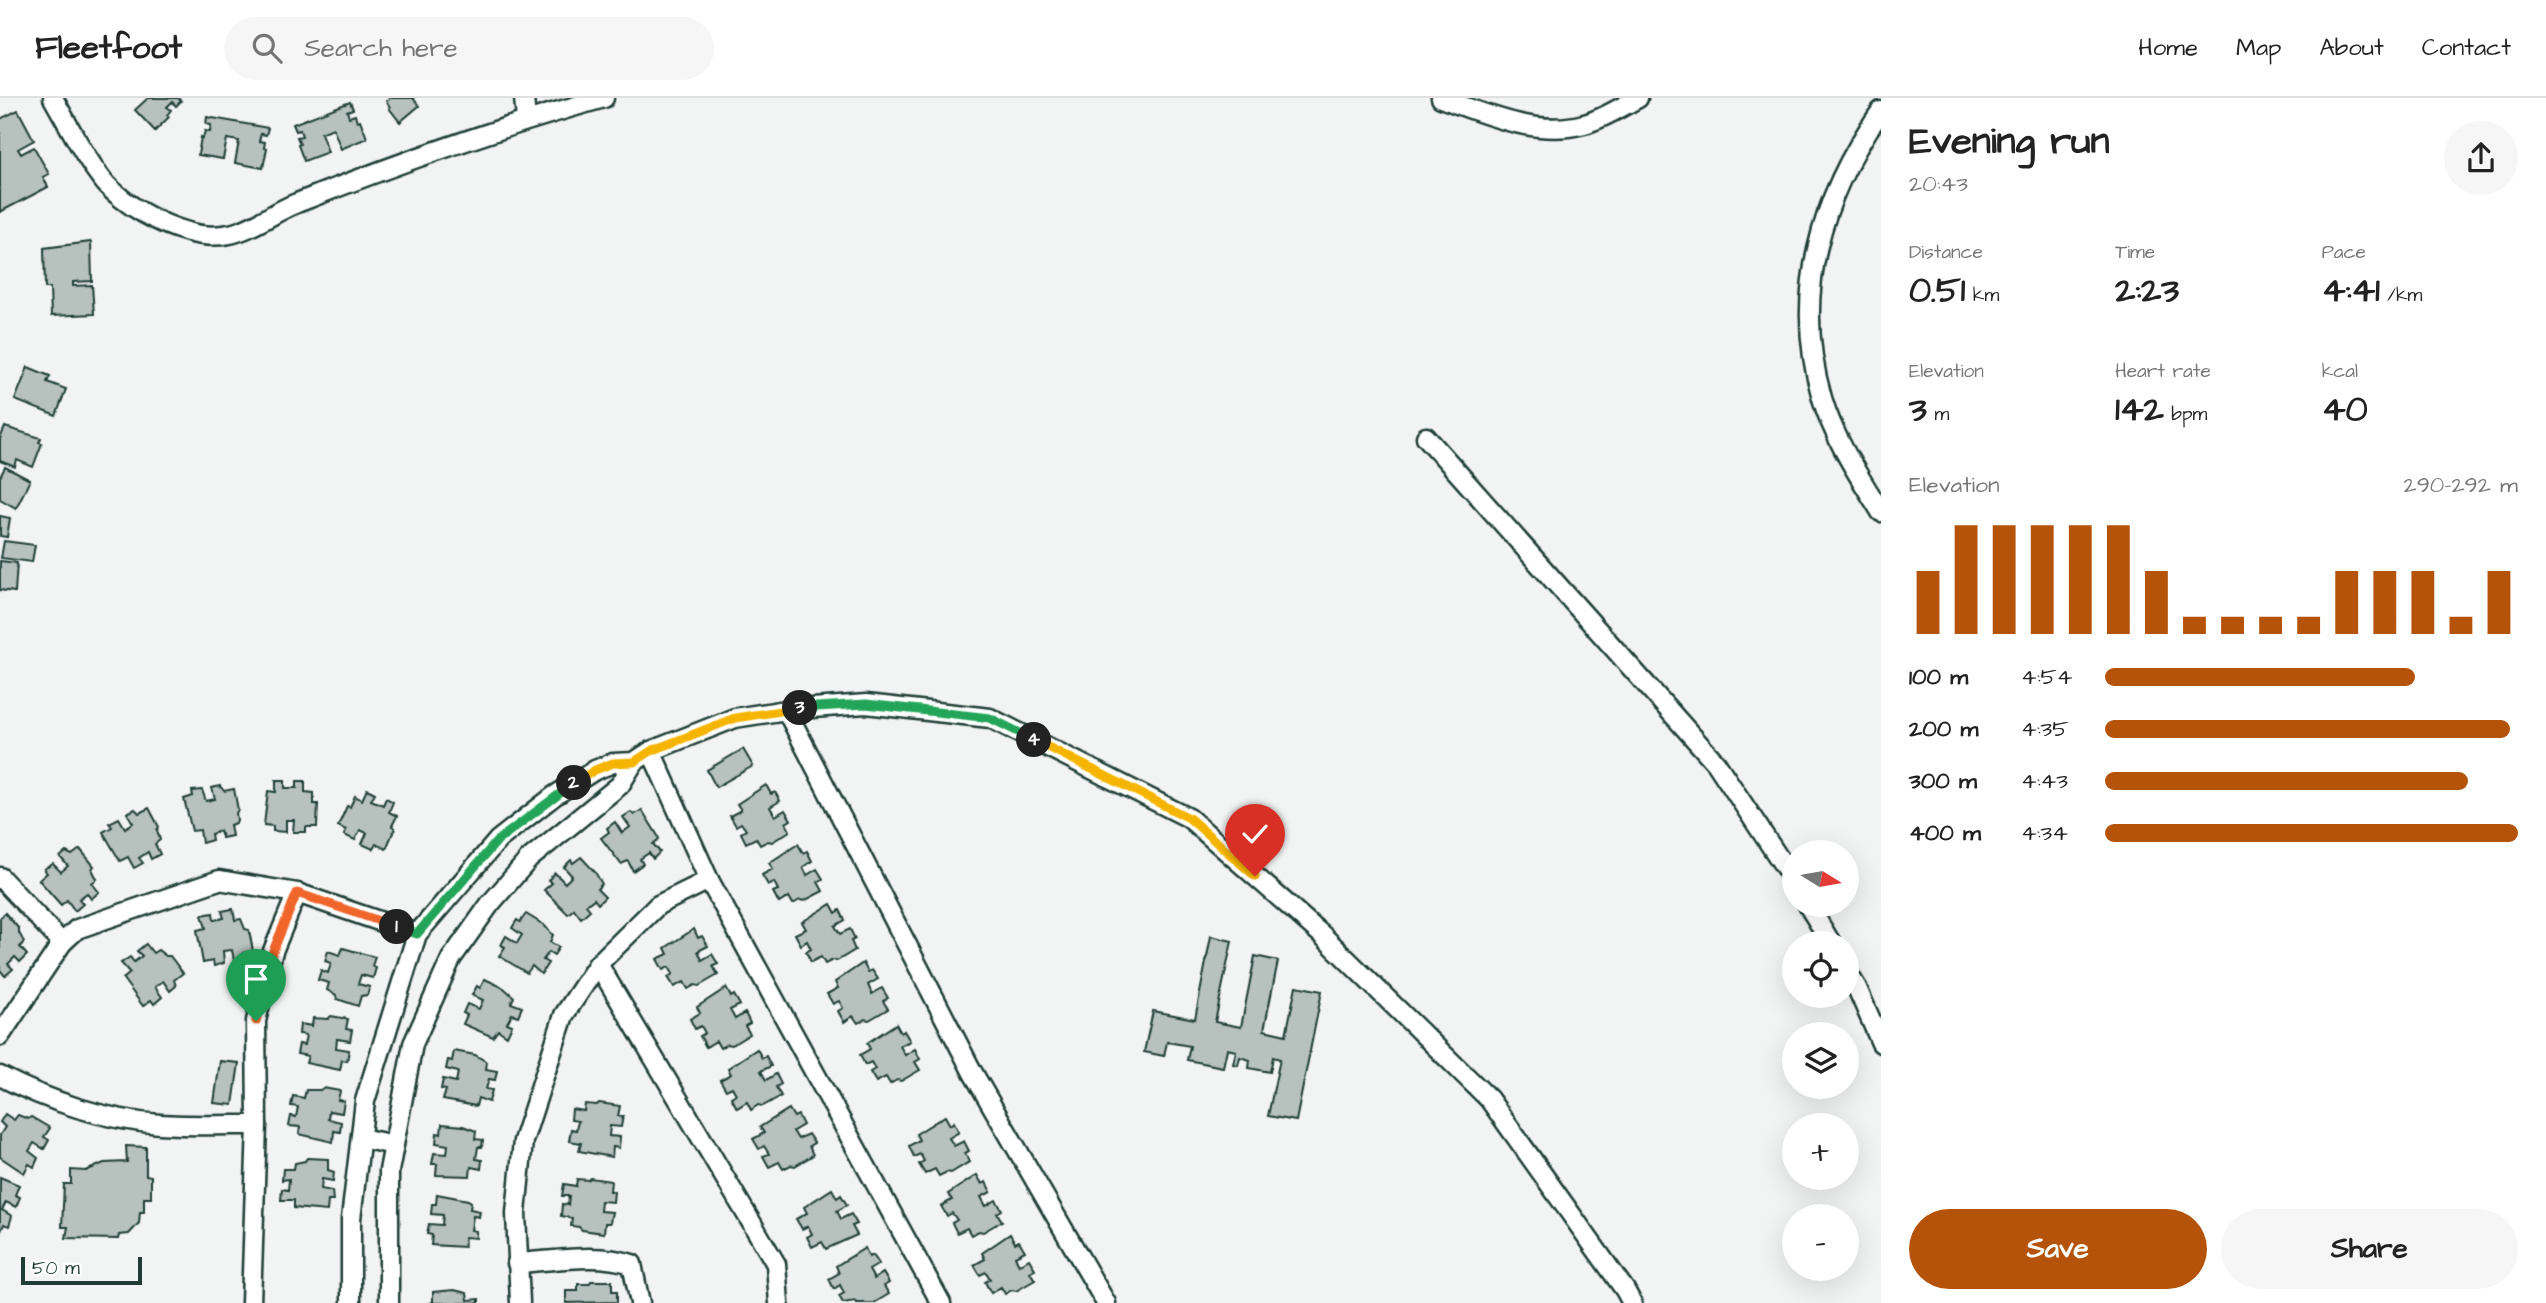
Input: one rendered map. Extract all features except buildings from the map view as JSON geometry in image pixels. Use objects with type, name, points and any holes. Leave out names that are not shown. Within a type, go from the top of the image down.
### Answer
[{"type":"street","points":[[53,98],[106,183],[126,201],[156,219],[189,233],[216,236],[240,231],[293,204],[526,120],[604,98]]},
{"type":"street","points":[[524,98],[526,120]]},
{"type":"street","points":[[1441,98],[1512,122],[1570,127],[1605,116],[1638,98]]},
{"type":"street","points":[[1881,111],[1836,188],[1815,253],[1808,305],[1812,350],[1823,400],[1844,451],[1881,512]]},
{"type":"street","points":[[1426,437],[1716,763],[1782,863]]},
{"type":"street","points":[[389,1303],[389,1171],[413,1044],[451,959],[490,904],[529,859],[620,785],[634,762],[651,751],[735,718],[786,709],[866,704],[990,718],[1189,818],[1321,934],[1489,1099],[1632,1303]]},
{"type":"street","points":[[786,709],[973,1073],[1105,1303]]},
{"type":"street","points":[[651,751],[709,880],[941,1303]]},
{"type":"street","points":[[351,1303],[351,1219],[365,1101],[417,934],[498,840],[554,796],[595,770],[613,763],[634,762]]},
{"type":"street","points":[[0,877],[62,943]]},
{"type":"street","points":[[0,1036],[62,943],[77,929],[219,880],[297,893],[417,934]]},
{"type":"street","points":[[520,1303],[516,1213],[523,1141],[564,1015],[598,964],[658,905],[709,880]]},
{"type":"street","points":[[251,1303],[257,1125],[256,1021],[273,951],[297,893]]},
{"type":"street","points":[[598,964],[776,1264],[783,1299]]},
{"type":"street","points":[[1859,993],[1881,1043]]},
{"type":"street","points":[[0,1076],[36,1094],[121,1118],[159,1124],[257,1125]]},
{"type":"street","points":[[361,1138],[394,1145]]},
{"type":"street","points":[[517,1263],[604,1258],[632,1264],[640,1303]]},
{"type":"route","points":[[256,1021],[273,951],[297,893],[417,934],[498,840],[554,796],[595,770],[613,763],[634,762],[651,751],[735,718],[786,709],[866,704],[990,718],[1189,818],[1255,876]]}]
